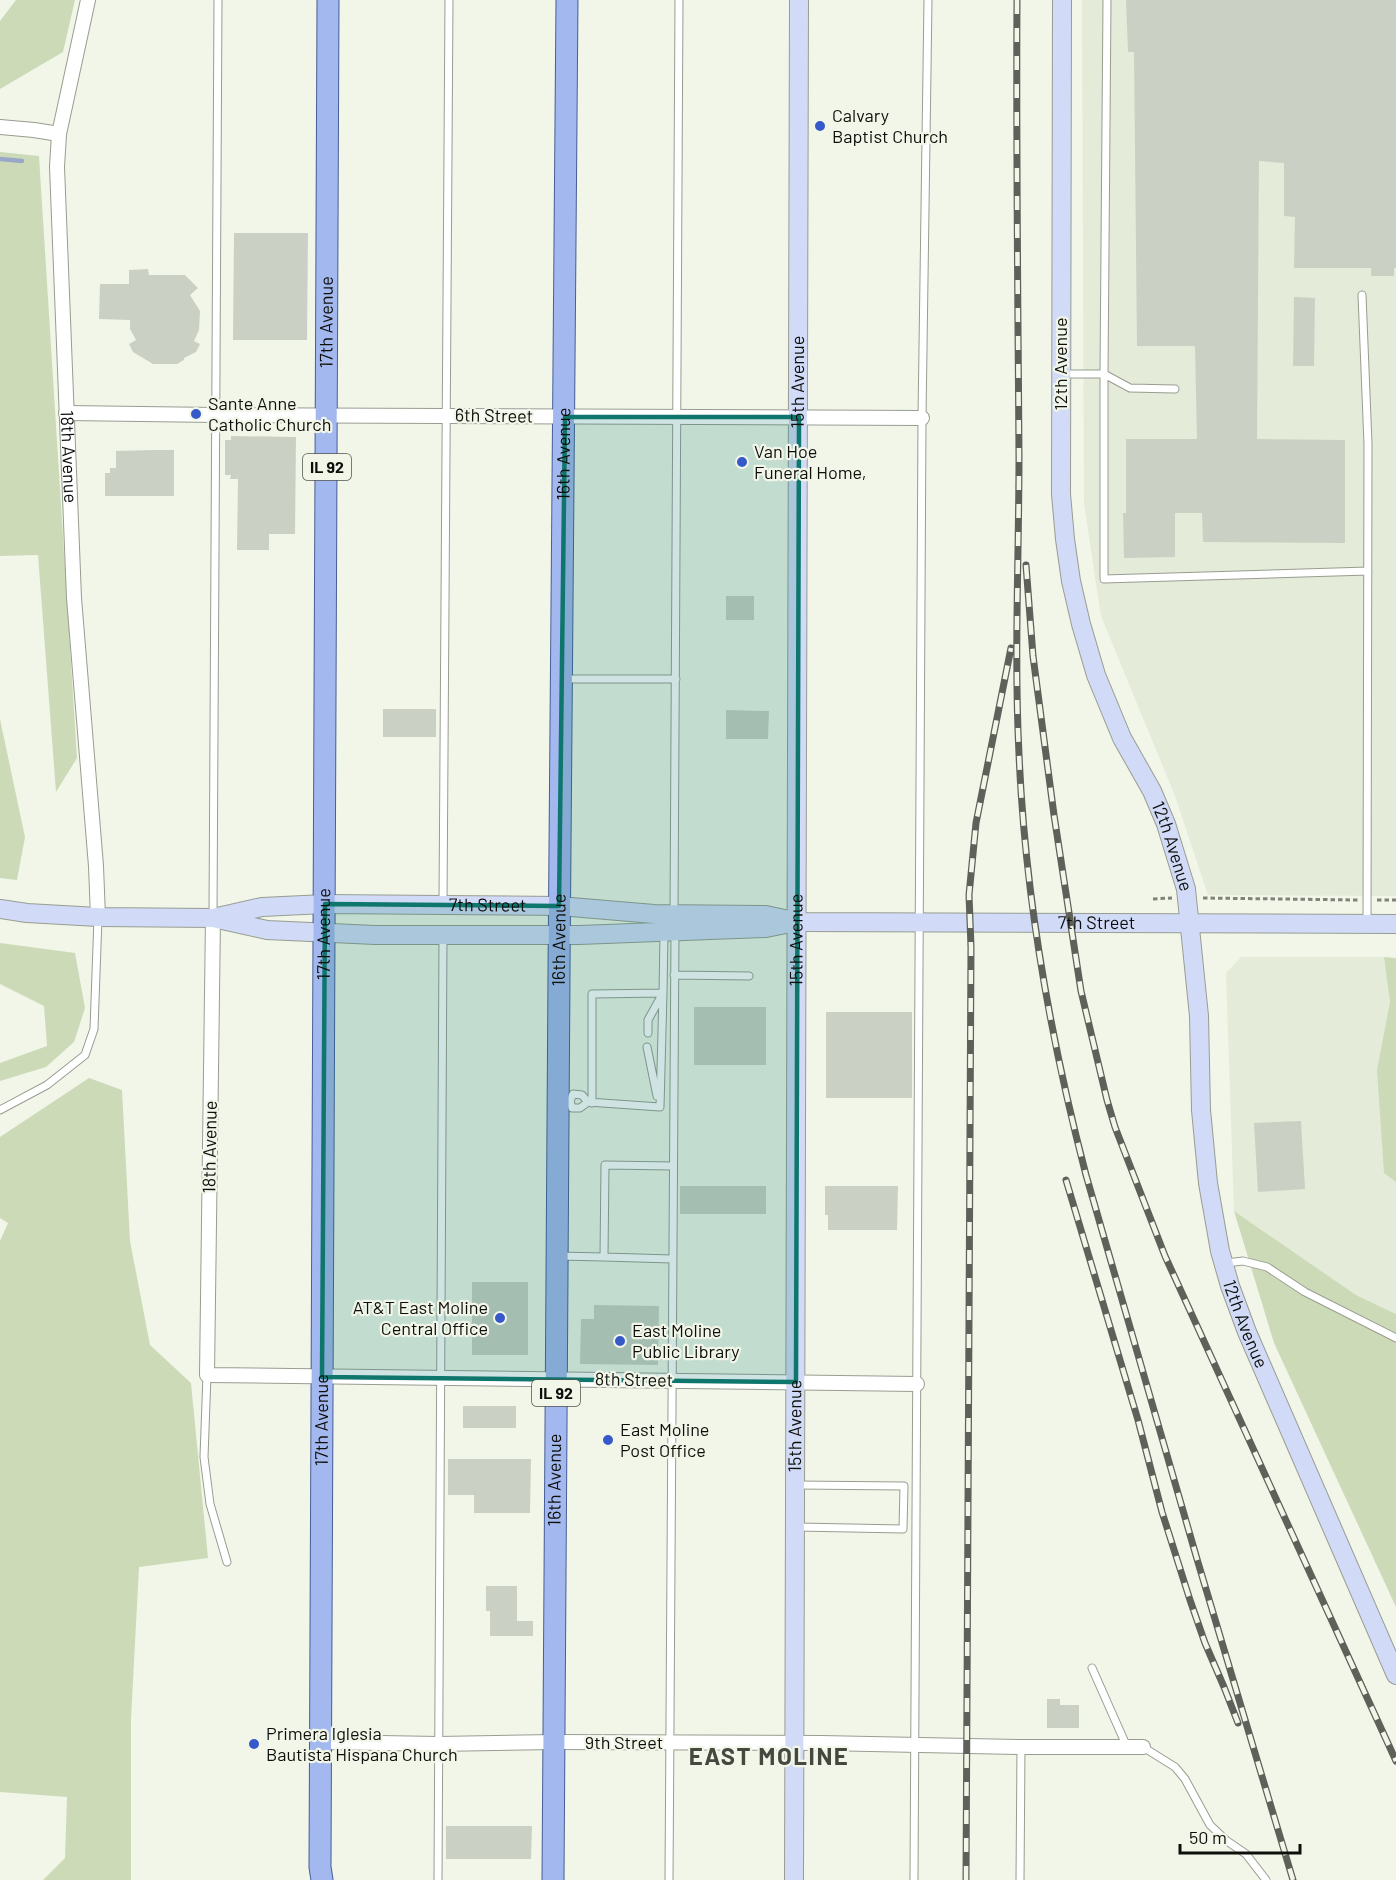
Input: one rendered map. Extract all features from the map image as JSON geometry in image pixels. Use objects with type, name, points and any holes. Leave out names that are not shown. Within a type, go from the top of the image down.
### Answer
[{"type":"main road","name":"17th Avenue","points":[[321,1873],[328,0]]},
{"type":"main road","name":"16th Avenue","points":[[553,1880],[557,1256],[564,1101],[559,906],[567,0]]},
{"type":"street","name":"18th Avenue","points":[[88,0],[59,134],[57,207],[74,598],[96,866],[98,917]]},
{"type":"street","name":"15th Avenue","points":[[794,1880],[800,0]]},
{"type":"street","name":"12th Avenue","points":[[1062,0],[1061,494],[1071,581],[1081,624],[1106,704],[1152,791],[1166,824],[1186,889],[1199,1016],[1201,1110],[1208,1183],[1224,1263],[1247,1332],[1395,1671]]},
{"type":"street","points":[[0,128],[59,134]]},
{"type":"street","name":"6th Street","points":[[66,413],[922,418]]},
{"type":"street","name":"7th Street","points":[[213,918],[262,907],[325,904],[559,906],[654,914],[766,915],[798,922]]},
{"type":"street","name":"7th Street","points":[[0,909],[98,917],[213,918],[267,930],[443,935],[669,932],[766,928],[798,922],[1396,924]]},
{"type":"street","name":"18th Avenue","points":[[207,1376],[213,918]]},
{"type":"street","name":"8th Street","points":[[207,1376],[917,1384]]},
{"type":"street","name":"9th Street","points":[[322,1742],[794,1743],[1143,1747]]},
{"type":"lane","points":[[213,918],[218,0]]},
{"type":"lane","points":[[443,905],[449,0]]},
{"type":"lane","points":[[660,1107],[663,993],[669,932],[674,913],[679,0]]},
{"type":"lane","points":[[914,1880],[922,418],[928,0]]},
{"type":"lane","points":[[1107,0],[1104,579],[1368,571]]},
{"type":"lane","points":[[1362,295],[1368,444],[1367,923]]},
{"type":"lane","points":[[1061,374],[1104,374],[1130,388],[1175,389]]},
{"type":"lane","points":[[562,679],[676,679]]},
{"type":"lane","points":[[0,1110],[47,1085],[85,1055],[94,1029],[98,917]]},
{"type":"lane","points":[[669,932],[674,975],[669,1880]]},
{"type":"lane","points":[[438,1880],[443,935]]},
{"type":"lane","points":[[674,975],[749,976]]},
{"type":"lane","points":[[648,1033],[648,1020],[663,993]]},
{"type":"lane","points":[[590,1103],[592,994],[663,993]]},
{"type":"lane","points":[[647,1047],[660,1107]]},
{"type":"lane","points":[[564,1101],[572,1108],[580,1108],[590,1103],[660,1107]]},
{"type":"lane","points":[[604,1257],[605,1166],[673,1166]]},
{"type":"lane","points":[[557,1256],[672,1258]]},
{"type":"lane","points":[[1224,1263],[1243,1261],[1267,1267],[1305,1292],[1396,1338]]},
{"type":"lane","points":[[207,1376],[204,1457],[210,1504],[227,1562]]},
{"type":"lane","points":[[795,1485],[904,1486],[903,1529],[795,1527]]},
{"type":"lane","points":[[1092,1668],[1127,1747]]},
{"type":"lane","points":[[1020,1880],[1021,1747]]},
{"type":"lane","points":[[1143,1747],[1175,1767],[1185,1779],[1210,1825],[1246,1854],[1266,1880]]},
{"type":"path","points":[[1153,899],[1186,897],[1396,900]]},
{"type":"highlighted area","points":[[565,417],[799,417],[796,1382],[322,1377],[325,904],[559,906]]},
{"type":"shaded area","points":[[1082,0],[1396,0],[1396,896],[1208,895],[1175,796],[1101,616],[1084,504]]},
{"type":"shaded area","points":[[1241,957],[1384,957],[1396,1043],[1396,1314],[1356,1295],[1234,1211],[1226,973]]},
{"type":"green space","points":[[16,0],[75,0],[63,52],[0,89],[0,21]]},
{"type":"green space","points":[[0,152],[39,156],[77,758],[56,792],[38,555],[0,556]]},
{"type":"green space","points":[[0,719],[25,837],[17,880],[0,878]]},
{"type":"green space","points":[[0,943],[75,953],[85,1008],[74,1042],[46,1067],[0,1081],[0,1063],[47,1046],[44,1006],[0,984]]},
{"type":"green space","points":[[1384,957],[1396,958],[1396,1182],[1384,1173],[1377,1070],[1390,1002]]},
{"type":"green space","points":[[89,1078],[122,1090],[130,1241],[150,1345],[191,1383],[208,1558],[139,1567],[131,1719],[131,1880],[43,1880],[65,1858],[67,1797],[0,1792],[0,1241],[8,1223],[0,1218],[0,1137]]},
{"type":"green space","points":[[1234,1211],[1356,1295],[1396,1314],[1396,1607],[1274,1343]]},
{"type":"building","points":[[1126,0],[1396,0],[1396,268],[1394,268],[1394,276],[1371,276],[1371,268],[1294,268],[1295,217],[1284,216],[1284,163],[1259,161],[1257,439],[1345,440],[1345,543],[1203,542],[1202,513],[1175,513],[1175,557],[1124,558],[1126,439],[1197,439],[1195,346],[1137,346],[1134,52],[1128,52]]},
{"type":"building","points":[[234,233],[308,233],[307,340],[233,340]]},
{"type":"building","points":[[148,269],[149,275],[185,275],[198,288],[190,295],[200,311],[199,330],[194,341],[200,344],[196,352],[177,364],[153,364],[133,352],[129,344],[136,340],[130,329],[130,320],[99,319],[100,284],[129,284],[129,270]]},
{"type":"building","points":[[1294,297],[1315,298],[1314,366],[1293,366]]},
{"type":"building","points":[[231,436],[296,437],[295,534],[269,534],[269,550],[237,550],[238,479],[230,479],[231,475],[225,475],[225,440],[231,440]]},
{"type":"building","points":[[174,450],[174,496],[105,496],[105,473],[110,473],[110,468],[116,468],[116,451]]},
{"type":"building","points":[[726,596],[754,596],[754,620],[726,620]]},
{"type":"building","points":[[383,709],[436,709],[436,737],[383,737]]},
{"type":"building","points":[[726,710],[769,711],[768,739],[726,739]]},
{"type":"building","points":[[694,1007],[766,1007],[766,1065],[694,1065]]},
{"type":"building","points":[[826,1012],[912,1012],[912,1098],[826,1098]]},
{"type":"building","points":[[1301,1121],[1305,1189],[1258,1192],[1254,1123]]},
{"type":"building","points":[[680,1186],[766,1186],[766,1214],[680,1214]]},
{"type":"building","points":[[825,1186],[898,1186],[897,1230],[828,1230],[828,1215],[825,1215]]},
{"type":"building","name":"AT&T East Moline Central Office","points":[[472,1282],[528,1282],[528,1355],[472,1355]]},
{"type":"building","name":"East Moline Public Library","points":[[594,1305],[659,1306],[658,1365],[580,1364],[581,1319],[594,1319]]},
{"type":"building","points":[[463,1406],[516,1406],[516,1428],[463,1428]]},
{"type":"building","points":[[448,1459],[531,1459],[530,1513],[474,1513],[474,1495],[448,1495]]},
{"type":"building","points":[[486,1586],[517,1586],[517,1621],[533,1621],[533,1636],[490,1636],[490,1611],[486,1611]]},
{"type":"building","points":[[1047,1699],[1060,1699],[1060,1705],[1079,1705],[1079,1728],[1047,1728]]},
{"type":"building","points":[[446,1826],[532,1826],[531,1859],[446,1859]]},
{"type":"waterway","points":[[0,159],[22,161]]},
{"type":"railway","points":[[1017,0],[1019,457],[1017,680],[1022,807],[1033,913],[1061,1071],[1086,1175],[1293,1880]]},
{"type":"railway","points":[[1026,565],[1033,656],[1081,991],[1115,1127],[1165,1256],[1396,1761]]},
{"type":"railway","points":[[966,1880],[971,947],[969,895],[976,823],[1011,648]]},
{"type":"railway","points":[[1066,1180],[1138,1420],[1162,1512],[1205,1643],[1238,1723]]},
{"type":"place","name":"Calvary Baptist Church","points":[[820,126]]},
{"type":"place","name":"Sante Anne Catholic Church","points":[[196,414]]},
{"type":"place","name":"Van Hoe Funeral Home,","points":[[742,462]]},
{"type":"place","name":"AT&T East Moline Central Office","points":[[500,1318]]},
{"type":"place","name":"East Moline Public Library","points":[[620,1341]]},
{"type":"place","name":"East Moline Post Office","points":[[608,1440]]},
{"type":"place","name":"Primera Iglesia Bautista Hispana Church","points":[[254,1744]]},
{"type":"district","name":"EAST MOLINE","points":[[769,1757]]}]
